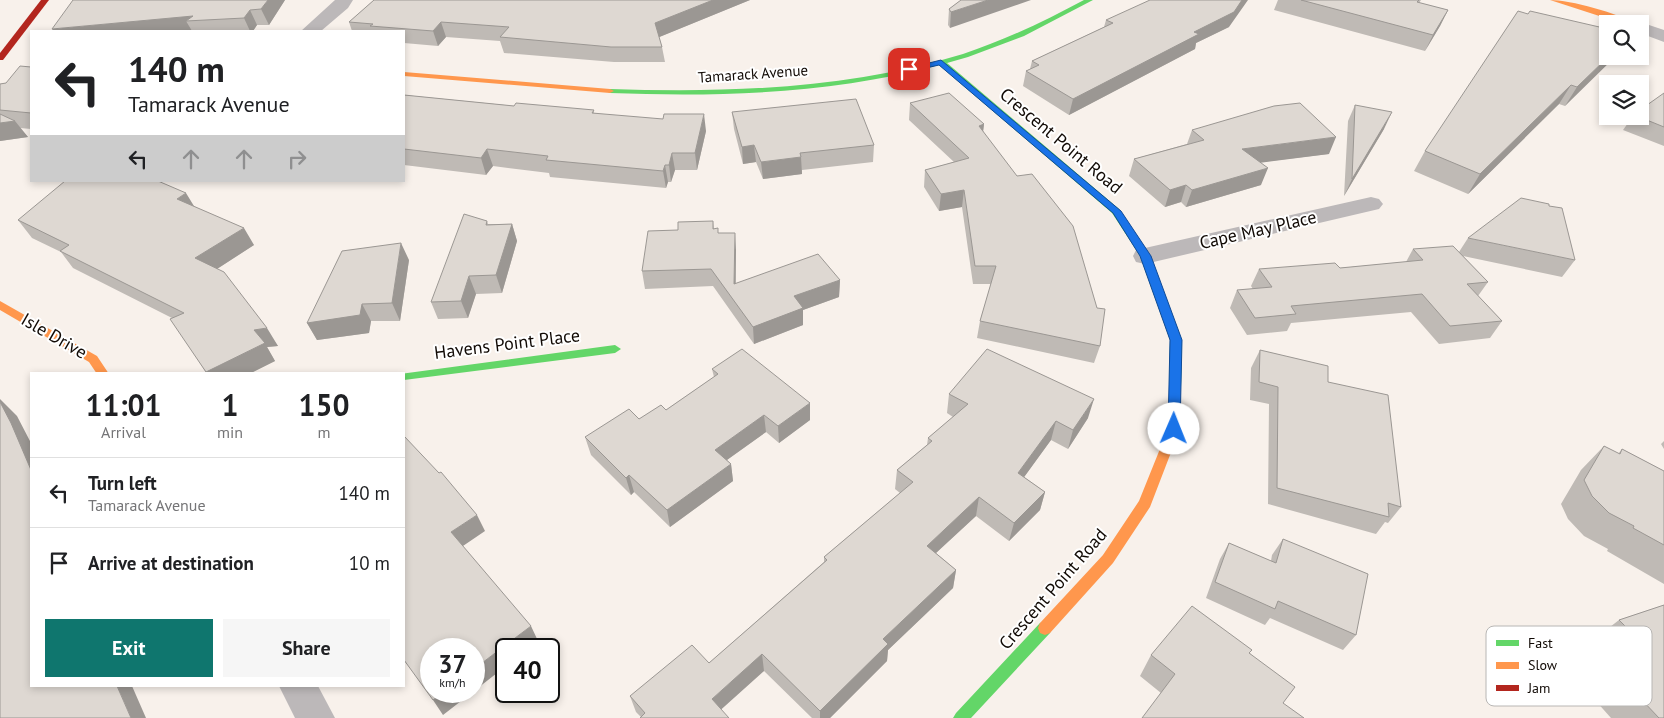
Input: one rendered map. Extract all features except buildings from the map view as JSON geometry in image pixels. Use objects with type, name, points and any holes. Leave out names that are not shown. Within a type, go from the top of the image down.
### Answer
[{"type":"street","points":[[0,58],[45,0]]},
{"type":"street","points":[[311,30],[344,0]]},
{"type":"street","name":"Tamarack Avenue","points":[[405,74],[594,89],[690,93],[813,86],[876,76],[941,62],[992,47],[1065,15],[1089,0]]},
{"type":"street","points":[[1554,0],[1608,15]]},
{"type":"street","points":[[1649,31],[1664,37]]},
{"type":"street","name":"Crescent Point Road","points":[[941,62],[1116,211],[1146,256],[1176,340],[1174,429],[1146,503],[1108,559],[961,718]]},
{"type":"street","name":"Cape May Place","points":[[1146,256],[1371,204]]},
{"type":"street","name":"Isle Drive","points":[[0,305],[93,359],[102,372]]},
{"type":"street","name":"Havens Point Place","points":[[405,376],[615,349]]},
{"type":"street","points":[[297,687],[316,718]]},
{"type":"traffic: fast","points":[[610,91],[709,93],[814,86],[866,78],[917,68],[966,55],[1021,35],[1089,0]]},
{"type":"traffic: fast","points":[[941,62],[1116,211],[1145,256],[1176,340],[1175,387]]},
{"type":"traffic: fast","points":[[405,376],[615,349]]},
{"type":"traffic: fast","points":[[961,718],[1045,628]]},
{"type":"traffic: slow","points":[[1554,0],[1608,15]]},
{"type":"traffic: slow","points":[[405,74],[610,91]]},
{"type":"traffic: slow","points":[[0,305],[93,359],[102,372]]},
{"type":"traffic: slow","points":[[1045,628],[1108,559],[1145,503],[1174,429],[1175,387]]},
{"type":"traffic: jam","points":[[0,58],[45,0]]},
{"type":"route","points":[[909,69],[941,62],[1116,211],[1146,256],[1176,340],[1174,429]]}]
